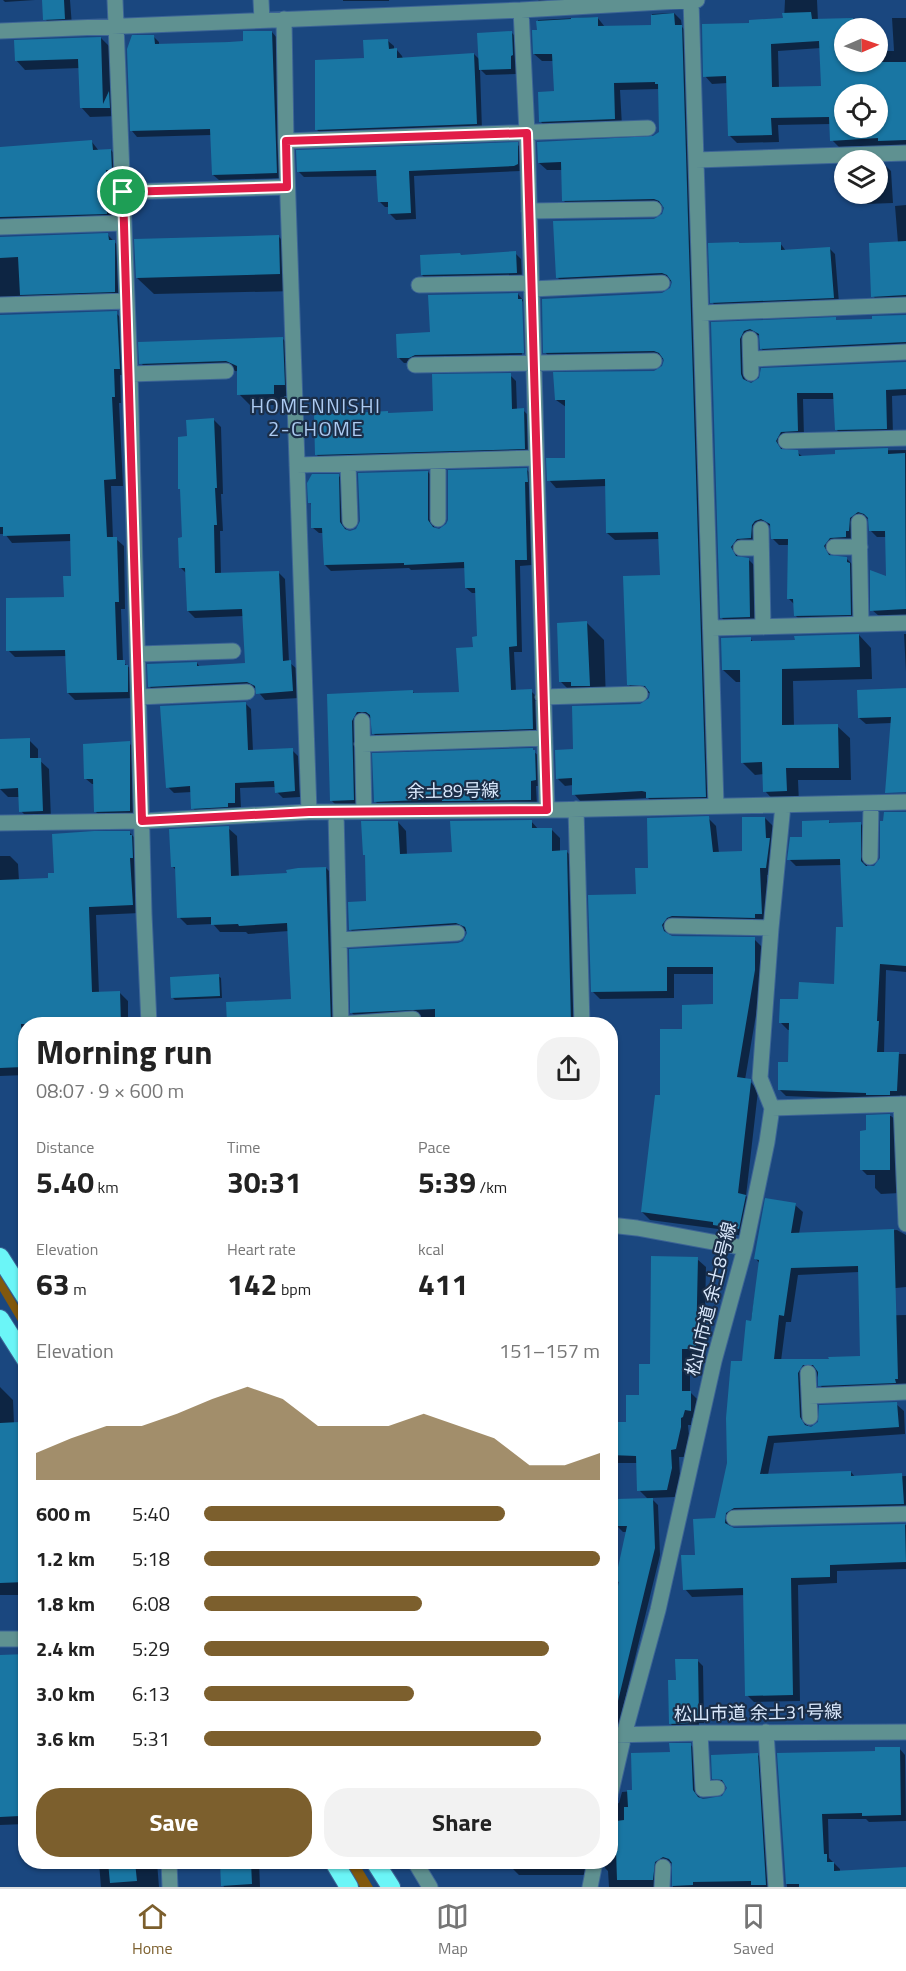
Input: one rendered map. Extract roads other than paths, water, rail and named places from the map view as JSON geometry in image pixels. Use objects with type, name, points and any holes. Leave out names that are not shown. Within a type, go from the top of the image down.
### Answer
[{"type":"highway","points":[[0,1257],[18,1285]]},
{"type":"highway","points":[[0,1319],[18,1347]]},
{"type":"highway","points":[[337,1869],[349,1887]]},
{"type":"highway","points":[[379,1869],[391,1887]]},
{"type":"street","points":[[115,0],[130,374],[149,1017]]},
{"type":"street","points":[[261,0],[262,20]]},
{"type":"street","points":[[692,0],[716,805]]},
{"type":"street","points":[[0,30],[284,19],[395,8],[518,7],[697,0]]},
{"type":"street","points":[[518,7],[527,133],[547,810]]},
{"type":"street","points":[[284,19],[287,187],[309,812]]},
{"type":"street","points":[[286,141],[648,128]]},
{"type":"street","points":[[696,160],[906,153]]},
{"type":"street","points":[[123,192],[287,187]]},
{"type":"street","points":[[529,211],[654,209]]},
{"type":"street","points":[[0,226],[123,223]]},
{"type":"street","points":[[419,285],[531,286],[662,283]]},
{"type":"street","points":[[0,305],[127,301]]},
{"type":"street","points":[[701,314],[906,305]]},
{"type":"street","points":[[750,339],[751,366],[906,352]]},
{"type":"street","points":[[415,365],[654,361]]},
{"type":"street","points":[[130,374],[226,371]]},
{"type":"street","points":[[786,441],[906,438]]},
{"type":"street","points":[[297,465],[536,458]]},
{"type":"street","points":[[438,461],[438,519]]},
{"type":"street","points":[[348,464],[350,521]]},
{"type":"street","points":[[859,522],[861,624]]},
{"type":"street","points":[[760,529],[763,627]]},
{"type":"street","points":[[834,548],[860,547]]},
{"type":"street","points":[[741,548],[761,548]]},
{"type":"street","points":[[711,628],[906,623]]},
{"type":"street","points":[[138,654],[233,651]]},
{"type":"street","points":[[139,697],[247,692]]},
{"type":"street","points":[[543,697],[640,694]]},
{"type":"street","points":[[362,721],[364,811]]},
{"type":"street","points":[[362,744],[544,738]]},
{"type":"street","name":"余土89号線","points":[[0,823],[142,821],[309,812],[547,810],[906,802]]},
{"type":"street","points":[[870,857],[871,804]]},
{"type":"street","name":"松山市道 余土8号線","points":[[618,1732],[658,1610],[714,1361],[745,1248],[767,1142],[771,1108],[760,1078],[783,805]]},
{"type":"street","points":[[576,809],[582,1017]]},
{"type":"street","points":[[336,812],[341,1017]]},
{"type":"street","points":[[672,926],[771,928]]},
{"type":"street","points":[[340,940],[456,933]]},
{"type":"street","points":[[771,1108],[904,1104],[906,1224]]},
{"type":"street","points":[[618,1226],[745,1248]]},
{"type":"street","points":[[808,1373],[810,1417]]},
{"type":"street","points":[[809,1396],[906,1392]]},
{"type":"street","points":[[734,1518],[906,1514]]},
{"type":"street","points":[[0,1639],[18,1639]]},
{"type":"street","points":[[766,1732],[776,1887]]},
{"type":"street","name":"松山市道 余土31号線","points":[[618,1735],[906,1732]]},
{"type":"street","points":[[700,1733],[702,1789],[717,1788]]},
{"type":"street","points":[[662,1887],[663,1867]]},
{"type":"street","points":[[169,1869],[170,1887]]},
{"type":"street","points":[[419,1869],[430,1887]]},
{"type":"street","points":[[590,1887],[594,1869]]},
{"type":"district","name":"HOMENNISHI 2-CHOME","points":[[316,418]]}]
